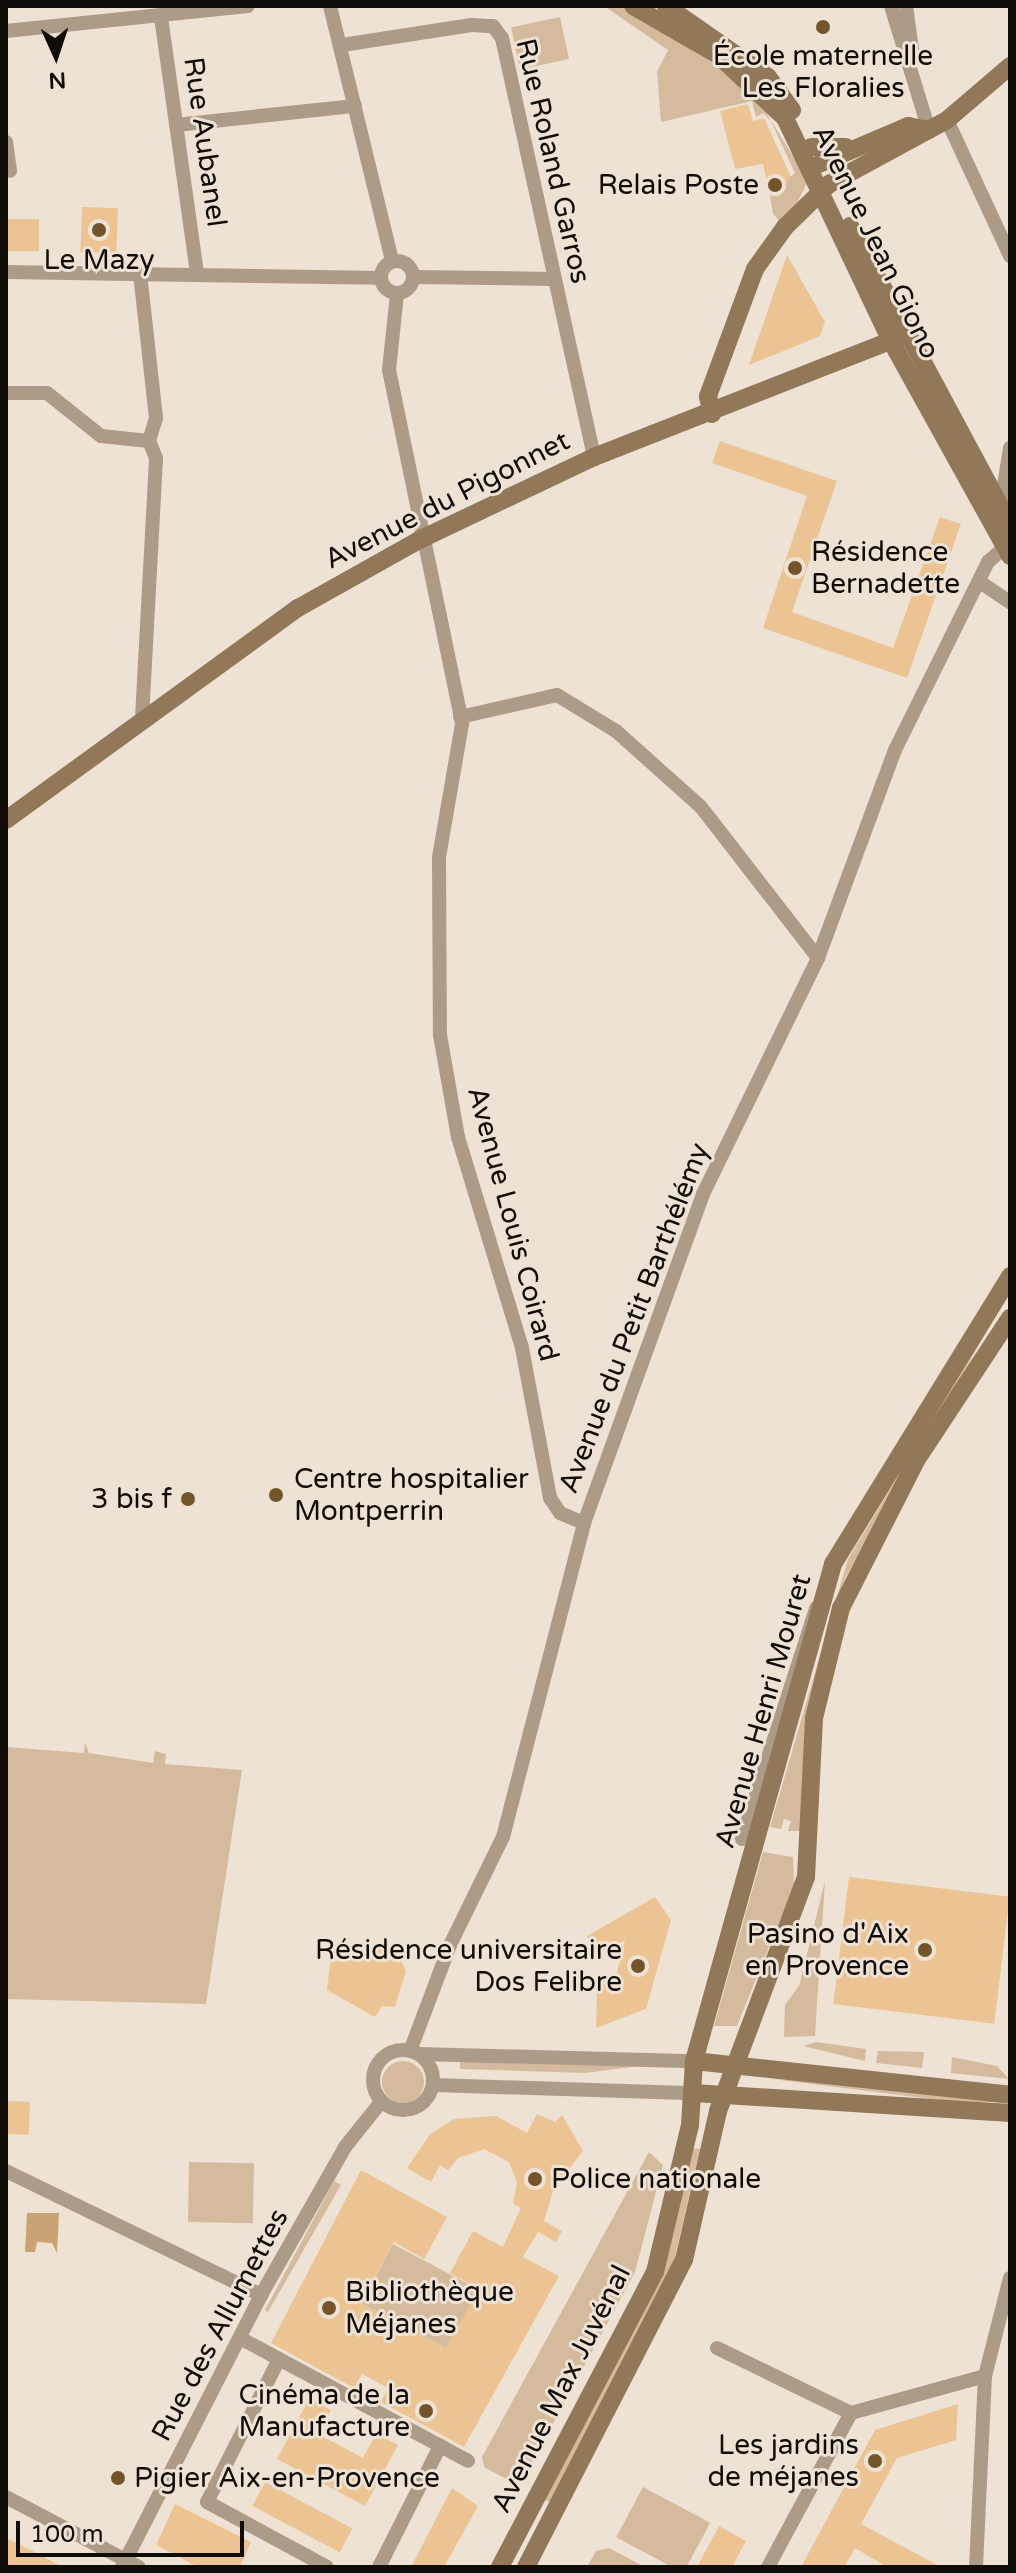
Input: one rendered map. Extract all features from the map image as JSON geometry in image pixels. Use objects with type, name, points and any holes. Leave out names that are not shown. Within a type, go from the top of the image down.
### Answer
[{"type":"main road","name":"Avenue Jean Giono","points":[[633,6],[687,29],[768,77],[815,155],[825,188]]},
{"type":"main road","name":"Avenue Jean Giono","points":[[666,6],[687,29],[757,85],[785,118],[825,188],[898,338],[1005,536]]},
{"type":"main road","points":[[712,414],[708,396],[755,269],[825,188],[947,120],[1010,66]]},
{"type":"main road","points":[[815,155],[869,143],[908,126],[929,130]]},
{"type":"main road","name":"Avenue Jean Giono","points":[[898,338],[981,472],[1005,536]]},
{"type":"main road","name":"Avenue du Pigonnet","points":[[6,820],[142,718],[298,608],[419,540],[594,457],[712,414],[898,338]]},
{"type":"main road","name":"Avenue Henri Mouret","points":[[694,2093],[694,2061],[816,1608],[851,1527],[1010,1276]]},
{"type":"main road","name":"Avenue Henri Mouret","points":[[725,2094],[806,1877],[814,1718],[841,1608],[917,1459],[1010,1318]]},
{"type":"main road","points":[[694,2061],[735,2068],[1010,2095]]},
{"type":"main road","points":[[694,2093],[1010,2113]]},
{"type":"main road","name":"Avenue Max Juvénal","points":[[500,2567],[650,2285],[694,2093]]},
{"type":"main road","name":"Avenue Max Juvénal","points":[[526,2567],[673,2287],[725,2094]]},
{"type":"street","points":[[6,31],[82,13],[161,17],[248,6]]},
{"type":"street","points":[[330,6],[342,45],[392,260],[380,278]]},
{"type":"street","points":[[891,6],[929,130]]},
{"type":"street","points":[[906,6],[913,82]]},
{"type":"street","name":"Rue Aubanel","points":[[161,17],[197,274]]},
{"type":"street","name":"Rue Roland Garros","points":[[342,45],[493,26],[502,38],[594,457]]},
{"type":"street","points":[[176,125],[355,106]]},
{"type":"street","points":[[947,120],[1010,256]]},
{"type":"street","points":[[6,142],[10,171]]},
{"type":"street","points":[[392,260],[406,261],[414,277]]},
{"type":"street","points":[[6,272],[380,278],[397,294],[414,277],[554,279]]},
{"type":"street","points":[[140,274],[156,418],[149,441],[156,458],[142,718]]},
{"type":"street","name":"Avenue Louis Coirard","points":[[397,294],[389,370],[419,540],[460,717],[439,857],[440,1035],[458,1137],[522,1348],[550,1498],[560,1513],[584,1523]]},
{"type":"street","points":[[6,393],[47,393],[101,436],[149,441]]},
{"type":"street","points":[[1005,536],[1006,471],[1010,448]]},
{"type":"street","points":[[981,472],[1006,471]]},
{"type":"street","name":"Avenue du Petit Barthélémy","points":[[414,2053],[450,1945],[503,1837],[584,1523],[703,1194],[818,958],[895,750],[1005,536]]},
{"type":"street","points":[[980,582],[1010,602]]},
{"type":"street","points":[[460,717],[557,695],[616,731],[701,807],[818,958]]},
{"type":"street","points":[[742,1839],[816,1608]]},
{"type":"street","points":[[433,2085],[411,2110],[381,2102],[373,2088],[380,2059],[414,2053],[694,2061]]},
{"type":"street","points":[[414,2053],[433,2085]]},
{"type":"street","points":[[433,2085],[694,2093]]},
{"type":"street","name":"Rue des Allumettes","points":[[129,2565],[261,2295],[364,2116],[373,2088]]},
{"type":"street","name":"Rue des Allumettes","points":[[364,2116],[381,2102]]},
{"type":"street","points":[[6,2171],[261,2295]]},
{"type":"street","points":[[976,2567],[985,2376],[1010,2278]]},
{"type":"street","points":[[240,2338],[468,2461]]},
{"type":"street","points":[[717,2348],[851,2413],[985,2376]]},
{"type":"street","points":[[279,2359],[207,2502],[327,2567]]},
{"type":"street","points":[[768,2567],[851,2413]]},
{"type":"street","points":[[379,2567],[440,2446]]},
{"type":"street","points":[[6,2497],[129,2565]]},
{"type":"shaded area","points":[[604,6],[620,6],[750,86],[808,181],[785,227],[773,214],[770,195],[795,173],[771,121],[763,113],[756,117],[752,101],[661,122],[657,72],[668,50]]},
{"type":"shaded area","points":[[560,17],[569,59],[520,69],[511,27]]},
{"type":"shaded area","points":[[1010,1291],[845,1578],[816,1674],[802,1831],[788,1831],[791,1821],[784,1819],[781,1829],[770,1827],[848,1559]]},
{"type":"shaded area","points":[[85,1742],[89,1753],[153,1763],[155,1751],[166,1754],[165,1764],[242,1770],[206,2004],[6,1999],[6,1747],[84,1753]]},
{"type":"shaded area","points":[[763,1852],[793,1857],[794,1885],[737,2026],[714,2026]]},
{"type":"shaded area","points":[[825,1881],[815,2036],[784,2037],[785,2005],[799,1986]]},
{"type":"shaded area","points":[[816,2042],[866,2049],[865,2061],[803,2046]]},
{"type":"shaded area","points":[[878,2051],[924,2052],[922,2068],[876,2063]]},
{"type":"shaded area","points":[[952,2057],[997,2066],[1009,2079],[951,2073]]},
{"type":"shaded area","points":[[403,2061],[418,2067],[424,2082],[418,2097],[403,2103],[388,2097],[382,2082],[388,2067]]},
{"type":"shaded area","points":[[460,2061],[639,2066],[585,2073],[460,2069]]},
{"type":"shaded area","points":[[772,2079],[919,2089],[1010,2102],[955,2102]]},
{"type":"shaded area","points":[[693,2148],[700,2149],[673,2265],[550,2503],[544,2499],[660,2279]]},
{"type":"shaded area","points":[[649,2152],[663,2165],[635,2272],[519,2486],[484,2467],[482,2457]]},
{"type":"shaded area","points":[[189,2162],[254,2163],[253,2223],[188,2222]]},
{"type":"shaded area","points":[[334,2181],[341,2185],[268,2312],[265,2310]]},
{"type":"shaded area","points":[[27,2213],[59,2213],[57,2253],[52,2243],[37,2242],[35,2252],[25,2252]]},
{"type":"shaded area","points":[[393,2244],[479,2290],[447,2349],[362,2303]]},
{"type":"shaded area","points":[[643,2487],[710,2523],[687,2567],[672,2567],[616,2537]]},
{"type":"shaded area","points":[[609,2548],[645,2567],[587,2567],[596,2551]]},
{"type":"building","points":[[748,104],[753,121],[764,118],[791,177],[771,199],[763,164],[735,169],[720,111]]},
{"type":"building","name":"Le Mazy","points":[[82,207],[118,208],[116,253],[80,252]]},
{"type":"building","name":"Le Mazy","points":[[6,219],[39,219],[39,251],[6,251]]},
{"type":"building","points":[[787,255],[825,322],[820,336],[749,365]]},
{"type":"building","name":"Résidence Bernadette","points":[[720,441],[837,481],[792,612],[893,648],[940,517],[961,524],[907,678],[763,628],[807,496],[712,463]]},
{"type":"building","name":"Pasino d'Aix en Provence","points":[[849,1877],[1010,1897],[994,2024],[833,2004]]},
{"type":"building","name":"Résidence universitaire Dos Felibre","points":[[655,1897],[671,1920],[646,2009],[596,2028],[597,1986],[616,1976],[625,1940],[597,1956],[587,1936]]},
{"type":"building","points":[[367,1943],[400,1958],[406,1971],[395,2007],[382,2006],[375,2017],[327,1990],[330,1963],[359,1954]]},
{"type":"building","points":[[6,2101],[30,2102],[29,2135],[6,2134]]},
{"type":"building","name":"Bibliothèque Méjanes","points":[[537,2114],[555,2122],[562,2115],[583,2151],[554,2188],[544,2221],[562,2231],[556,2242],[538,2232],[523,2257],[559,2276],[464,2447],[381,2402],[388,2388],[362,2374],[354,2388],[271,2343],[361,2170],[447,2217],[424,2259],[394,2242],[361,2303],[446,2348],[479,2289],[450,2273],[473,2231],[503,2247],[521,2208],[513,2204],[517,2182],[509,2162],[484,2149],[458,2158],[448,2170],[440,2165],[431,2182],[407,2168],[430,2134],[454,2119],[496,2116],[527,2133]]},
{"type":"building","points":[[309,2399],[331,2410],[318,2434],[363,2458],[376,2434],[398,2445],[365,2506],[277,2459]]},
{"type":"building","points":[[958,2404],[956,2440],[897,2458],[861,2524],[941,2567],[887,2567],[855,2548],[844,2567],[801,2567],[875,2430]]},
{"type":"building","points":[[265,2482],[352,2528],[340,2552],[252,2506]]},
{"type":"building","points":[[452,2488],[478,2506],[444,2567],[411,2567]]},
{"type":"building","points":[[175,2504],[251,2542],[240,2567],[198,2567],[156,2545]]},
{"type":"building","points":[[719,2526],[746,2541],[732,2567],[697,2567]]},
{"type":"building","points":[[6,2538],[39,2554],[62,2567],[6,2567]]},
{"type":"place","name":"École maternelle Les Floralies","points":[[823,27]]},
{"type":"place","name":"Relais Poste","points":[[775,185]]},
{"type":"place","name":"Le Mazy","points":[[99,230]]},
{"type":"place","name":"Résidence Bernadette","points":[[795,568]]},
{"type":"place","name":"Centre hospitalier Montperrin","points":[[276,1495]]},
{"type":"place","name":"3 bis f","points":[[188,1499]]},
{"type":"place","name":"Pasino d'Aix en Provence","points":[[925,1950]]},
{"type":"place","name":"Résidence universitaire Dos Felibre","points":[[638,1966]]},
{"type":"place","name":"Police nationale","points":[[535,2179]]},
{"type":"place","name":"Bibliothèque Méjanes","points":[[329,2308]]},
{"type":"place","name":"Cinéma de la Manufacture","points":[[426,2411]]},
{"type":"place","name":"Les jardins de méjanes","points":[[875,2461]]},
{"type":"place","name":"Pigier Aix-en-Provence","points":[[118,2478]]}]
